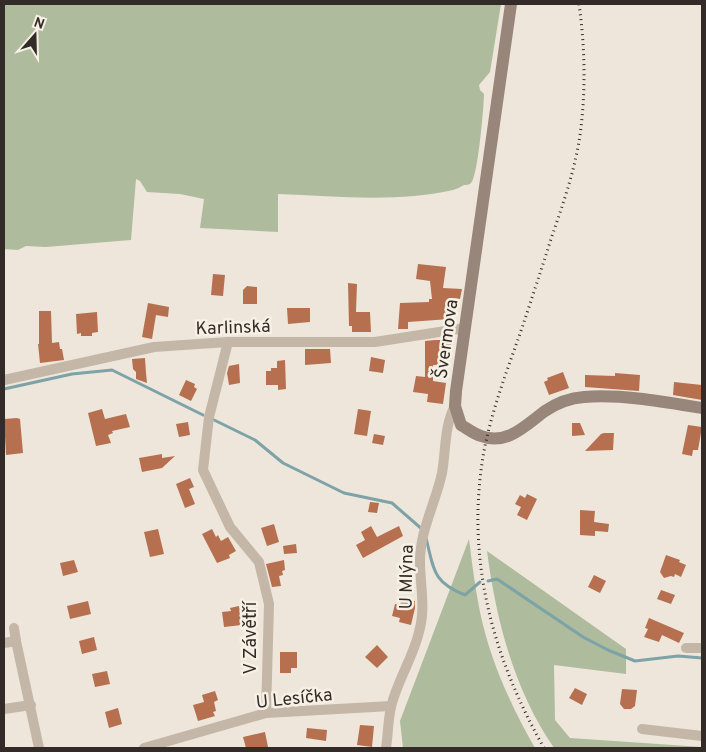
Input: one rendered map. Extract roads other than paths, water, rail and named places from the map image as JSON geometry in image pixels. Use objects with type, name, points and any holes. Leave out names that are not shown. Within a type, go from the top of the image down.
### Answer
[{"type":"street","name":"Švermova","points":[[455,406],[511,4]]},
{"type":"street","name":"Karlinská","points":[[4,380],[154,347],[228,342],[375,342],[465,328]]},
{"type":"street","name":"V Závětří","points":[[228,342],[209,417],[203,470],[230,526],[259,562],[269,604],[266,714]]},
{"type":"street","points":[[455,406],[461,425],[483,437],[494,439],[506,438],[527,427],[546,411],[565,401],[585,397],[644,399],[702,408]]},
{"type":"street","name":"U Mlýna","points":[[386,748],[391,706],[420,632],[423,610],[420,559],[425,531],[436,499],[442,473],[450,417],[455,406]]},
{"type":"street","points":[[14,628],[39,748]]},
{"type":"street","points":[[4,642],[16,641]]},
{"type":"street","points":[[686,648],[702,648]]},
{"type":"street","points":[[4,709],[31,705]]},
{"type":"street","name":"U Lesíčka","points":[[144,748],[266,714],[391,706]]},
{"type":"street","points":[[642,728],[702,736]]},
{"type":"waterway","points":[[4,389],[72,374],[112,370],[203,415]]},
{"type":"waterway","points":[[212,419],[255,440],[283,463],[344,493],[392,503],[423,530]]},
{"type":"waterway","points":[[426,538],[433,566],[440,579],[446,585],[465,595],[480,582]]},
{"type":"waterway","points":[[488,581],[497,579],[583,637],[635,661],[678,656],[702,658]]},
{"type":"railway","points":[[544,748],[510,678],[497,642],[487,605],[478,529],[479,490],[484,451],[491,420],[572,174],[578,148],[584,86],[584,53],[579,4]]}]
